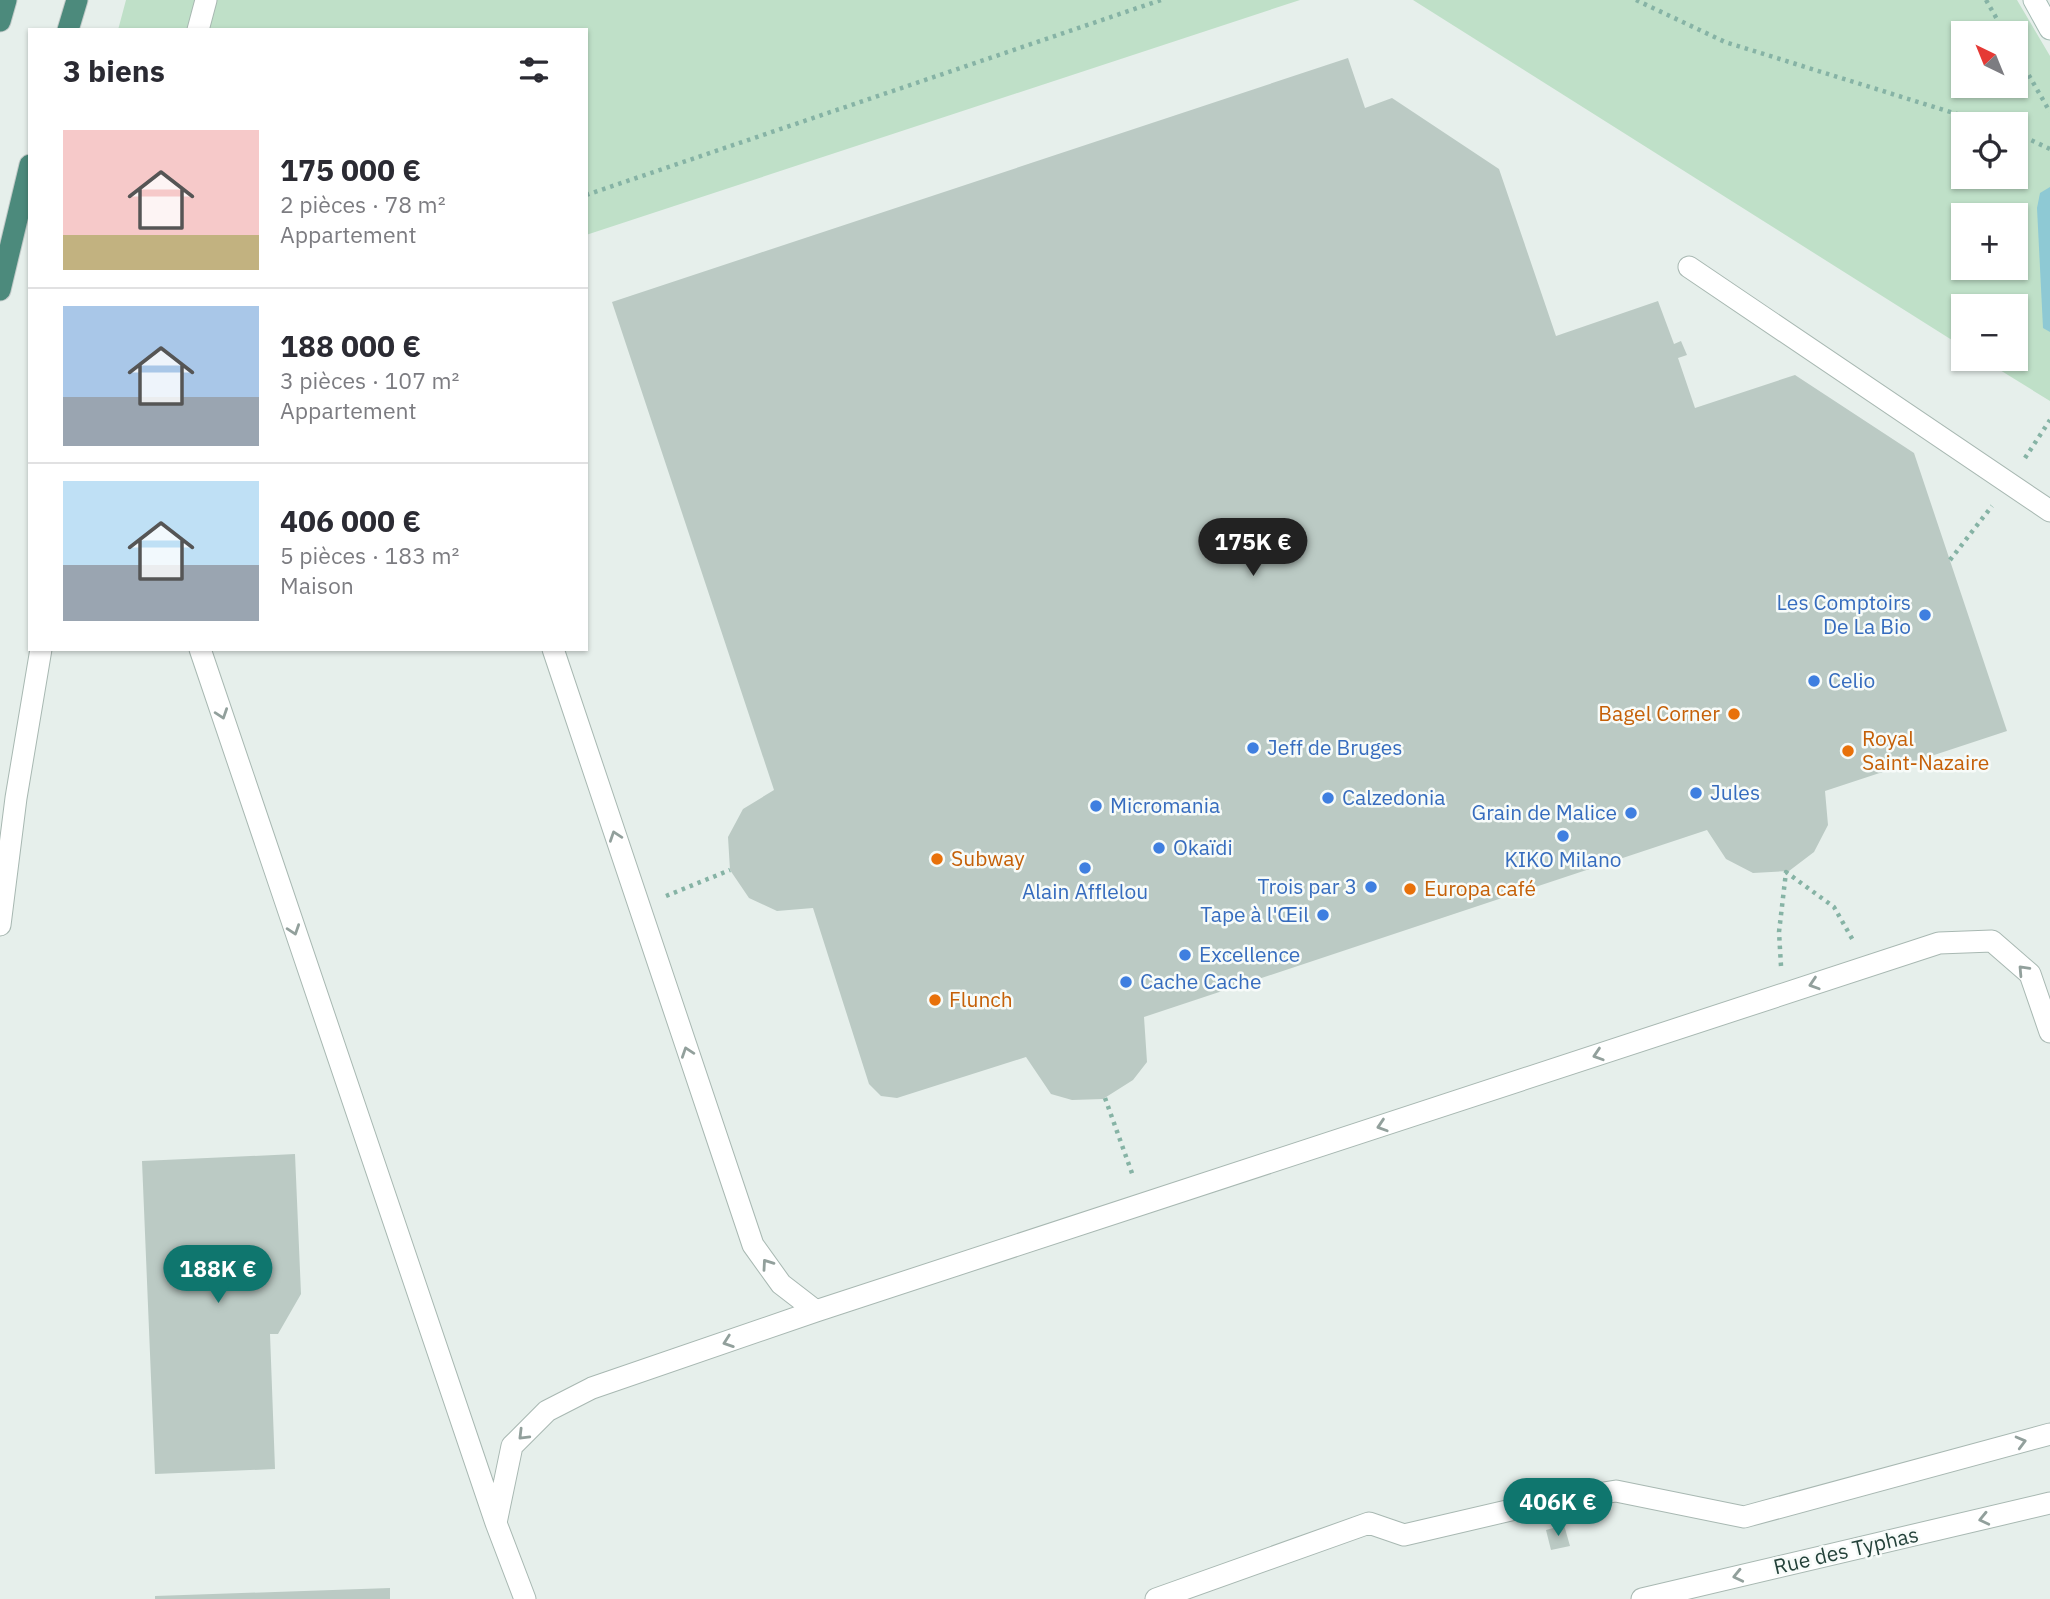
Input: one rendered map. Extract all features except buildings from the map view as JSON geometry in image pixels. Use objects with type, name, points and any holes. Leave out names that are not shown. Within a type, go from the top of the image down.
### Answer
[{"type":"highway","points":[[0,21],[6,0]]},
{"type":"highway","points":[[69,28],[77,0]]},
{"type":"highway","points":[[0,290],[28,173]]},
{"type":"street","points":[[199,28],[206,0]]},
{"type":"street","points":[[2034,0],[2050,29]]},
{"type":"street","points":[[1689,267],[2050,511]]},
{"type":"street","points":[[0,925],[16,798],[41,651]]},
{"type":"street","points":[[201,651],[496,1523],[525,1599]]},
{"type":"street","points":[[554,651],[753,1245],[781,1284],[816,1311]]},
{"type":"street","points":[[496,1523],[512,1446],[547,1411],[593,1388],[816,1311],[1939,943],[1992,941],[2030,974],[2050,1032]]},
{"type":"street","points":[[1156,1599],[1369,1523],[1404,1535],[1541,1503],[1616,1491],[1744,1517],[2050,1434]]},
{"type":"street","name":"Rue des Typhas","points":[[1642,1599],[2050,1503]]},
{"type":"path","points":[[588,194],[1161,0]]},
{"type":"path","points":[[1636,0],[1725,42],[1951,112]]},
{"type":"path","points":[[1986,0],[1998,21]]},
{"type":"path","points":[[2028,74],[2050,112]]},
{"type":"path","points":[[2028,139],[2050,149]]},
{"type":"path","points":[[639,907],[730,870]]},
{"type":"path","points":[[1782,995],[1779,932],[1786,872],[1834,907],[1867,967]]},
{"type":"path","points":[[1105,1098],[1143,1204]]},
{"type":"green space","points":[[126,0],[1300,0],[588,234],[588,28],[119,28]]},
{"type":"green space","points":[[1413,0],[2017,0],[2050,56],[2050,401],[2001,371],[2028,371],[2028,294],[1951,294],[1951,339]]},
{"type":"water","points":[[2050,187],[2050,332],[2043,328],[2037,208],[2040,193]]},
{"type":"place","name":"Les Comptoirs De La Bio","points":[[1925,615]]},
{"type":"place","name":"Celio","points":[[1814,681]]},
{"type":"place","name":"Bagel Corner","points":[[1734,714]]},
{"type":"place","name":"Jeff de Bruges","points":[[1253,748]]},
{"type":"place","name":"Royal Saint-Nazaire","points":[[1848,751]]},
{"type":"place","name":"Jules","points":[[1696,793]]},
{"type":"place","name":"Calzedonia","points":[[1328,798]]},
{"type":"place","name":"Micromania","points":[[1096,806]]},
{"type":"place","name":"Grain de Malice","points":[[1631,813]]},
{"type":"place","name":"KIKO Milano","points":[[1563,836]]},
{"type":"place","name":"Okaïdi","points":[[1159,848]]},
{"type":"place","name":"Subway","points":[[937,859]]},
{"type":"place","name":"Alain Afflelou","points":[[1085,868]]},
{"type":"place","name":"Trois par 3","points":[[1371,887]]},
{"type":"place","name":"Europa café","points":[[1410,889]]},
{"type":"place","name":"Tape à l'Œil","points":[[1323,915]]},
{"type":"place","name":"Excellence","points":[[1185,955]]},
{"type":"place","name":"Cache Cache","points":[[1126,982]]},
{"type":"place","name":"Flunch","points":[[935,1000]]}]
